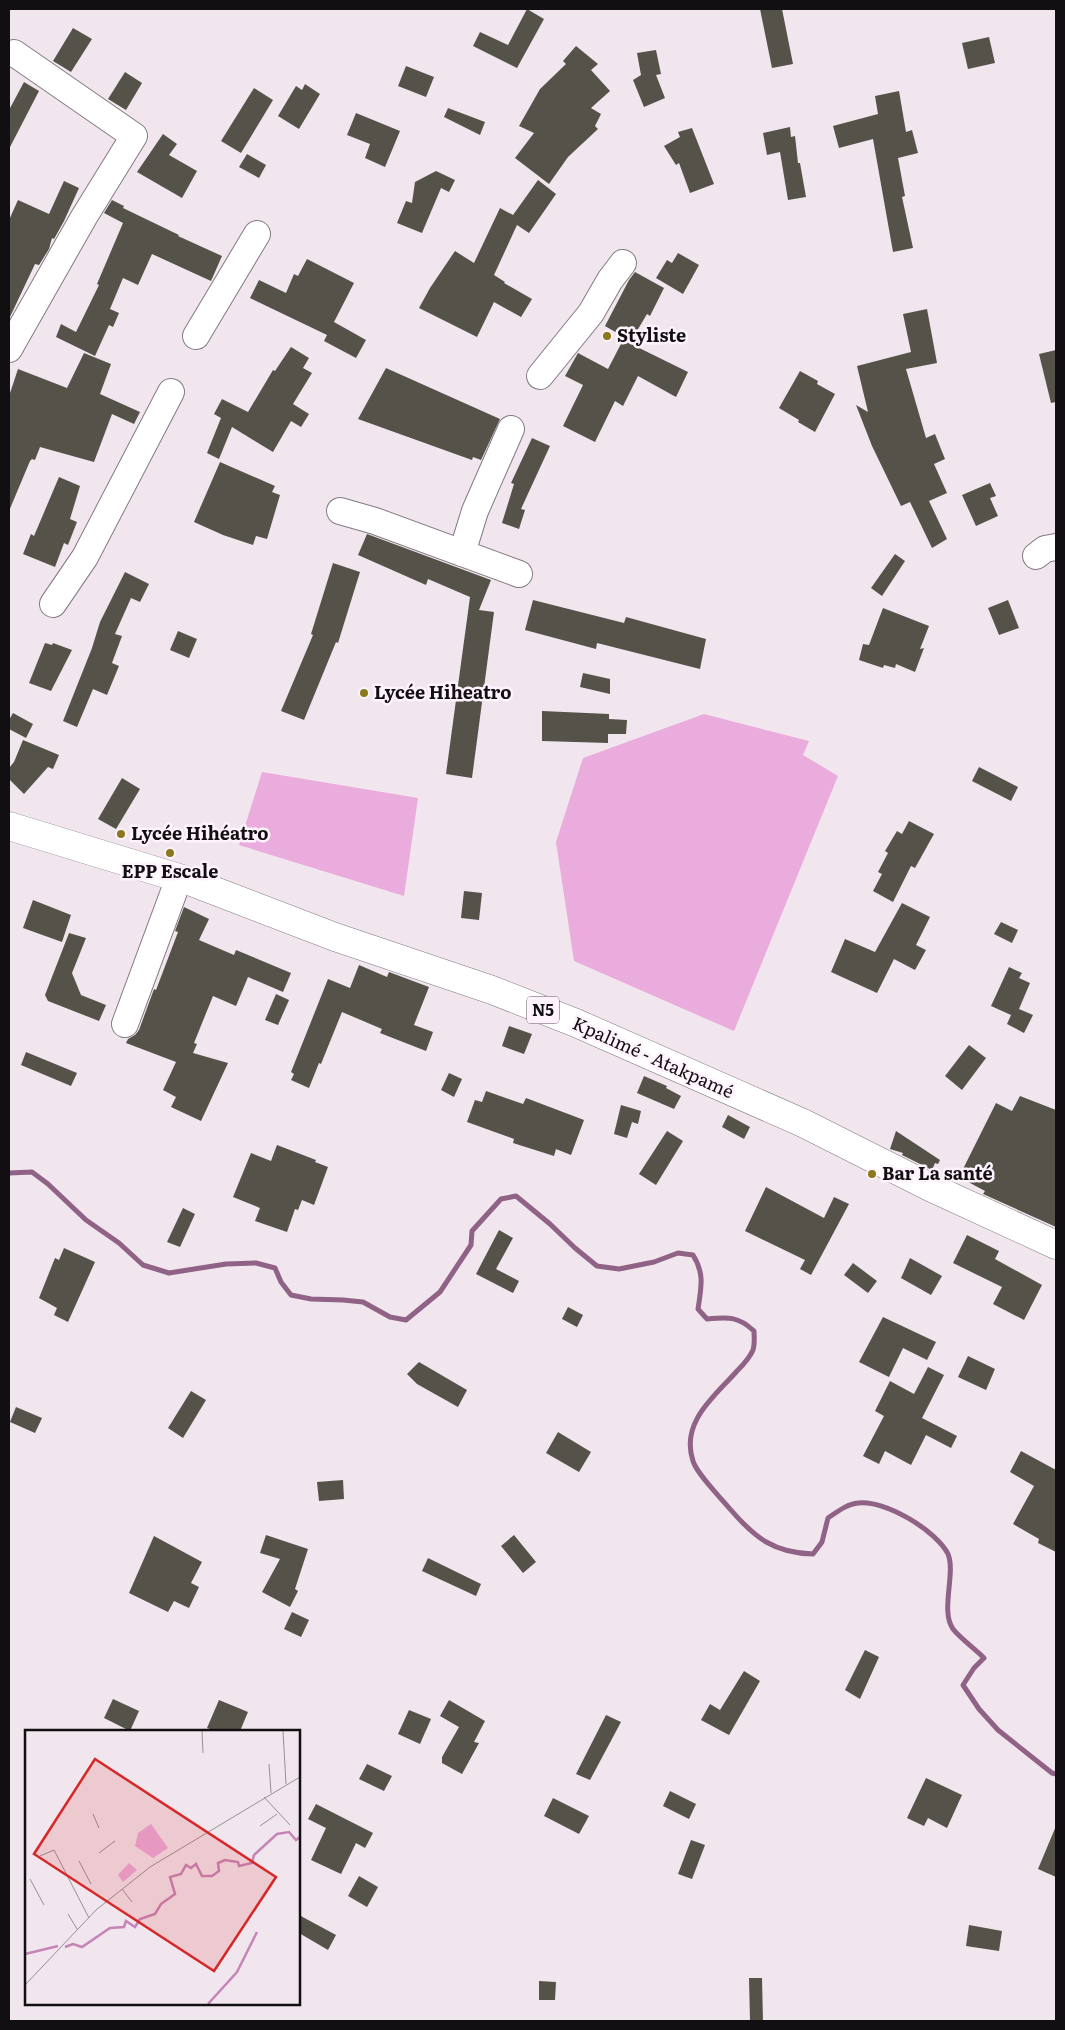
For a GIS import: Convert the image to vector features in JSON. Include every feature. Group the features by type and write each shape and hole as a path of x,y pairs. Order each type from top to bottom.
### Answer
{"main road":[{"name":"Kpalimé - Atakpamé","path":"9,826 179,878 334,937 492,990 576,1023 803,1123 930,1187 1056,1245"}],"street":[{"path":"9,349 84,217 134,136 14,53"},
{"path":"196,336 257,234"},
{"path":"540,376 591,313 610,280 623,263"},
{"path":"53,604 85,557 171,392"},
{"path":"462,553 475,511 511,429"},
{"path":"340,511 375,521 519,574"},
{"path":"124,1024 179,878"}],"shaded area":[{"path":"704,714 809,741 803,755 838,776 734,1031 574,961 556,842 583,758"},
{"path":"262,772 418,798 404,896 239,845"}],"building":[{"path":"527,9 544,19 517,68 473,46 480,32 508,45"},
{"path":"760,9 782,9 793,64 772,68"},
{"path":"73,28 92,39 71,72 53,61"},
{"path":"989,37 995,63 968,69 962,43"},
{"path":"576,46 598,64 591,70 610,91 591,108 601,114 595,126 598,129 568,157 549,184 515,158 534,133 519,126 540,89 566,64 563,61"},
{"path":"656,50 661,74 656,75 665,98 644,107 633,80 641,75 637,53"},
{"path":"406,66 434,77 426,97 398,86"},
{"path":"125,72 142,83 126,110 108,99"},
{"path":"24,82 39,91 9,149 9,110"},
{"path":"305,84 320,94 299,129 278,116 296,86 302,90"},
{"path":"254,88 273,100 241,153 221,141"},
{"path":"899,91 906,132 912,130 918,153 898,158 905,196 902,197 913,248 893,252 873,139 839,148 833,126 878,114 875,96"},
{"path":"448,108 485,122 480,135 444,117"},
{"path":"356,113 400,131 385,167 365,158 370,144 347,135"},
{"path":"790,127 791,137 795,136 798,163 800,163 806,197 788,200 780,152 767,155 763,133"},
{"path":"692,128 714,184 690,193 679,163 676,165 664,146 680,137 678,132"},
{"path":"163,134 177,144 169,155 197,171 182,198 137,172"},
{"path":"247,154 266,165 259,178 239,167"},
{"path":"436,171 455,180 449,192 441,188 422,233 397,223 406,201 412,203 415,182"},
{"path":"538,180 556,194 529,233 517,225 494,275 532,299 521,317 494,302 477,337 419,308 455,251 474,263 500,208 513,215"},
{"path":"64,181 79,188 64,221 54,239 52,238 49,249 39,265 35,264 9,319 9,220 18,200 49,214"},
{"path":"112,200 124,206 123,208 178,236 222,256 211,281 152,254 138,285 123,278 110,309 119,313 113,327 109,325 95,356 56,337 61,324 76,332 99,285 97,284 123,223 104,213"},
{"path":"678,253 699,265 683,294 656,278 667,260 672,263"},
{"path":"307,259 354,283 334,322 366,340 356,358 324,341 327,335 250,298 259,280 286,293 294,274 298,276"},
{"path":"635,272 664,288 650,316 647,314 631,341 605,326"},
{"path":"927,309 937,363 906,369 926,438 935,434 945,459 934,464 947,493 929,501 947,539 932,548 910,502 901,506 872,446 856,405 868,412 857,366 911,352 903,314"},
{"path":"623,340 688,372 676,397 638,376 623,406 615,401 595,442 563,426 583,385 565,376 578,353 608,369"},
{"path":"291,347 309,358 303,368 312,373 293,404 309,414 301,427 291,421 273,452 232,427 219,459 207,453 221,418 214,414 222,399 248,412 273,370 275,371"},
{"path":"1056,350 1056,402 1051,403 1039,354"},
{"path":"84,353 111,364 100,394 140,412 134,424 112,414 94,462 40,447 35,460 32,459 30,461 9,511 9,396 18,369 67,388"},
{"path":"386,368 500,419 481,460 473,457 472,460 358,419"},
{"path":"800,371 818,381 817,384 835,394 815,432 779,408"},
{"path":"532,438 550,446 521,509 525,510 519,529 502,523 514,484 511,483"},
{"path":"220,462 275,486 272,492 280,495 267,539 256,536 253,545 223,535 194,522"},
{"path":"59,477 80,486 70,519 77,522 68,545 64,543 55,567 23,554 31,534 34,536"},
{"path":"990,483 996,496 990,498 998,516 976,526 962,495"},
{"path":"367,534 491,580 479,610 494,612 472,778 446,774 470,597 428,579 426,585 358,555"},
{"path":"895,554 905,561 882,596 871,588"},
{"path":"333,563 360,572 338,643 336,642 304,720 281,711 313,635 311,634"},
{"path":"125,572 149,584 140,602 131,598 115,634 122,636 112,663 119,666 107,695 93,689 77,727 63,721 92,648 100,622"},
{"path":"533,600 624,623 626,617 706,639 700,669 597,643 596,649 525,630"},
{"path":"1008,600 1019,628 999,635 988,608"},
{"path":"883,608 929,626 920,649 924,648 915,672 896,664 895,668 884,665 883,668 859,660 863,644 869,645"},
{"path":"178,631 197,639 189,658 170,650"},
{"path":"45,643 52,645 53,643 72,650 51,691 29,683"},
{"path":"583,673 610,679 610,694 580,687"},
{"path":"542,711 609,714 609,719 627,720 626,734 608,734 608,743 542,741"},
{"path":"13,713 33,724 26,738 9,729 9,720"},
{"path":"23,740 59,755 53,769 48,767 24,794 9,779 9,768 14,762"},
{"path":"979,767 1018,787 1011,801 972,781"},
{"path":"122,778 140,789 116,829 98,819"},
{"path":"909,821 934,834 915,868 911,866 893,902 873,891 882,874 878,872 888,853 885,851 897,831 902,834"},
{"path":"464,891 482,893 479,920 461,918"},
{"path":"33,900 71,915 62,942 23,928"},
{"path":"902,903 930,917 916,945 926,950 915,970 894,959 877,993 831,972 845,939 875,952"},
{"path":"184,907 209,919 199,940 234,955 236,950 291,973 283,992 248,977 236,1006 213,996 194,1043 197,1044 193,1053 228,1063 201,1121 171,1107 176,1097 163,1090 176,1062 126,1043 139,1030 178,932 175,931"},
{"path":"1001,922 1018,930 1012,943 994,934"},
{"path":"69,933 86,938 72,973 81,995 106,1005 99,1021 48,1001 45,995"},
{"path":"359,965 387,977 389,972 429,987 414,1025 433,1032 426,1051 380,1033 382,1029 342,1012 309,1088 291,1080 294,1074 291,1072 328,979 350,988"},
{"path":"1009,967 1022,973 1019,978 1030,983 1019,1009 1033,1015 1024,1033 1007,1024 1011,1015 991,1006"},
{"path":"276,994 289,1000 278,1025 265,1020"},
{"path":"509,1026 532,1034 524,1054 502,1046"},
{"path":"969,1045 986,1058 962,1090 945,1076"},
{"path":"26,1052 77,1073 71,1086 21,1065"},
{"path":"449,1073 462,1079 454,1097 441,1090"},
{"path":"644,1076 667,1086 666,1088 681,1096 674,1109 637,1093"},
{"path":"486,1091 523,1104 526,1098 584,1120 571,1155 556,1149 554,1156 513,1143 514,1139 467,1122 475,1100 482,1102"},
{"path":"1020,1096 1056,1110 1056,1227 983,1194 985,1191 959,1177 996,1103 1012,1111"},
{"path":"621,1105 641,1111 638,1124 632,1122 627,1138 614,1134"},
{"path":"728,1115 750,1127 744,1139 722,1127"},
{"path":"667,1131 683,1141 656,1185 639,1174"},
{"path":"896,1131 940,1160 938,1164 935,1163 932,1170 902,1155 903,1153 890,1149"},
{"path":"277,1145 316,1160 315,1162 328,1167 314,1205 302,1200 298,1210 295,1209 287,1232 255,1221 260,1208 233,1197 251,1153 271,1161"},
{"path":"766,1187 824,1218 834,1197 849,1204 811,1275 800,1269 805,1260 745,1231"},
{"path":"183,1208 195,1214 180,1247 167,1242"},
{"path":"499,1230 513,1238 496,1269 519,1281 513,1293 476,1274"},
{"path":"967,1235 999,1251 995,1259 1042,1285 1024,1320 993,1304 1002,1287 953,1263"},
{"path":"64,1248 95,1262 68,1322 54,1315 57,1308 39,1298 55,1258 59,1260"},
{"path":"910,1258 942,1276 931,1295 901,1278"},
{"path":"853,1263 877,1281 868,1293 844,1275"},
{"path":"568,1307 583,1315 577,1327 562,1319"},
{"path":"883,1317 936,1342 927,1360 903,1348 889,1377 859,1362"},
{"path":"968,1356 995,1369 986,1390 958,1377"},
{"path":"419,1362 467,1390 458,1407 417,1384 407,1374"},
{"path":"928,1367 944,1375 922,1418 957,1436 951,1448 926,1435 911,1465 885,1451 879,1464 863,1456 884,1416 875,1411 890,1381 914,1394"},
{"path":"191,1391 206,1400 183,1438 168,1428"},
{"path":"16,1407 42,1418 35,1433 10,1422"},
{"path":"558,1432 591,1452 579,1472 546,1453"},
{"path":"1021,1451 1056,1470 1056,1552 1038,1543 1039,1539 1013,1524 1034,1486 1010,1472"},
{"path":"343,1480 344,1499 319,1501 317,1482"},
{"path":"266,1535 308,1549 295,1589 298,1591 290,1607 262,1592 280,1559 260,1553"},
{"path":"514,1535 536,1562 523,1573 501,1546"},
{"path":"154,1536 202,1562 191,1583 199,1587 189,1608 174,1601 168,1612 129,1593"},
{"path":"428,1558 481,1584 476,1596 422,1571"},
{"path":"292,1612 309,1620 301,1637 284,1629"},
{"path":"865,1650 879,1657 860,1699 845,1690"},
{"path":"744,1671 760,1681 729,1735 701,1720 710,1704 720,1710"},
{"path":"113,1699 139,1711 130,1730 104,1718"},
{"path":"219,1700 248,1712 240,1730 212,1730 207,1728"},
{"path":"449,1700 485,1721 474,1742 479,1743 462,1774 442,1763 442,1757 459,1727 440,1716"},
{"path":"409,1710 431,1719 420,1744 398,1734"},
{"path":"606,1715 621,1722 590,1780 576,1774"},
{"path":"367,1764 392,1776 384,1791 359,1779"},
{"path":"926,1778 962,1795 947,1828 928,1818 924,1826 907,1818"},
{"path":"670,1791 696,1804 689,1819 663,1806"},
{"path":"553,1798 589,1816 579,1834 544,1816"},
{"path":"316,1804 373,1833 365,1848 356,1843 341,1874 311,1860 326,1828 308,1819"},
{"path":"1056,1826 1056,1877 1038,1869"},
{"path":"691,1840 705,1845 692,1879 678,1874"},
{"path":"359,1876 378,1887 367,1907 348,1896"},
{"path":"300,1916 336,1935 328,1950 300,1934"},
{"path":"969,1925 1002,1931 999,1951 966,1946"},
{"path":"749,1978 762,1978 763,2021 750,2021"},
{"path":"539,1981 556,1982 555,2000 539,2000"}],"waterway":[{"path":"9,1173 32,1172 48,1184 86,1220 119,1243 143,1265 169,1273 226,1264 256,1263 275,1268 281,1282 291,1295 311,1299 363,1302 390,1317 406,1320 440,1292 471,1245 472,1231 501,1199 516,1196 597,1266 619,1269 654,1262 678,1253 693,1255 701,1275 698,1309 707,1319 727,1318 738,1320 754,1331 753,1350 748,1358 710,1400 695,1422 691,1434 690,1447 693,1461 699,1472 748,1528 766,1542 787,1551 813,1554 822,1542 828,1518 846,1507 858,1503 869,1503 895,1511 909,1518 933,1536 948,1554 950,1562 949,1621 953,1629 984,1658 974,1668 963,1685 979,1709 998,1730 1052,1773 1056,1774"}],"place":[{"name":"Styliste","path":"607,336"},
{"name":"Lycée Hiheatro","path":"364,693"},
{"name":"Lycée Hihéatro","path":"121,834"},
{"name":"EPP Escale","path":"170,853"},
{"name":"Bar La santé","path":"872,1174"}]}
